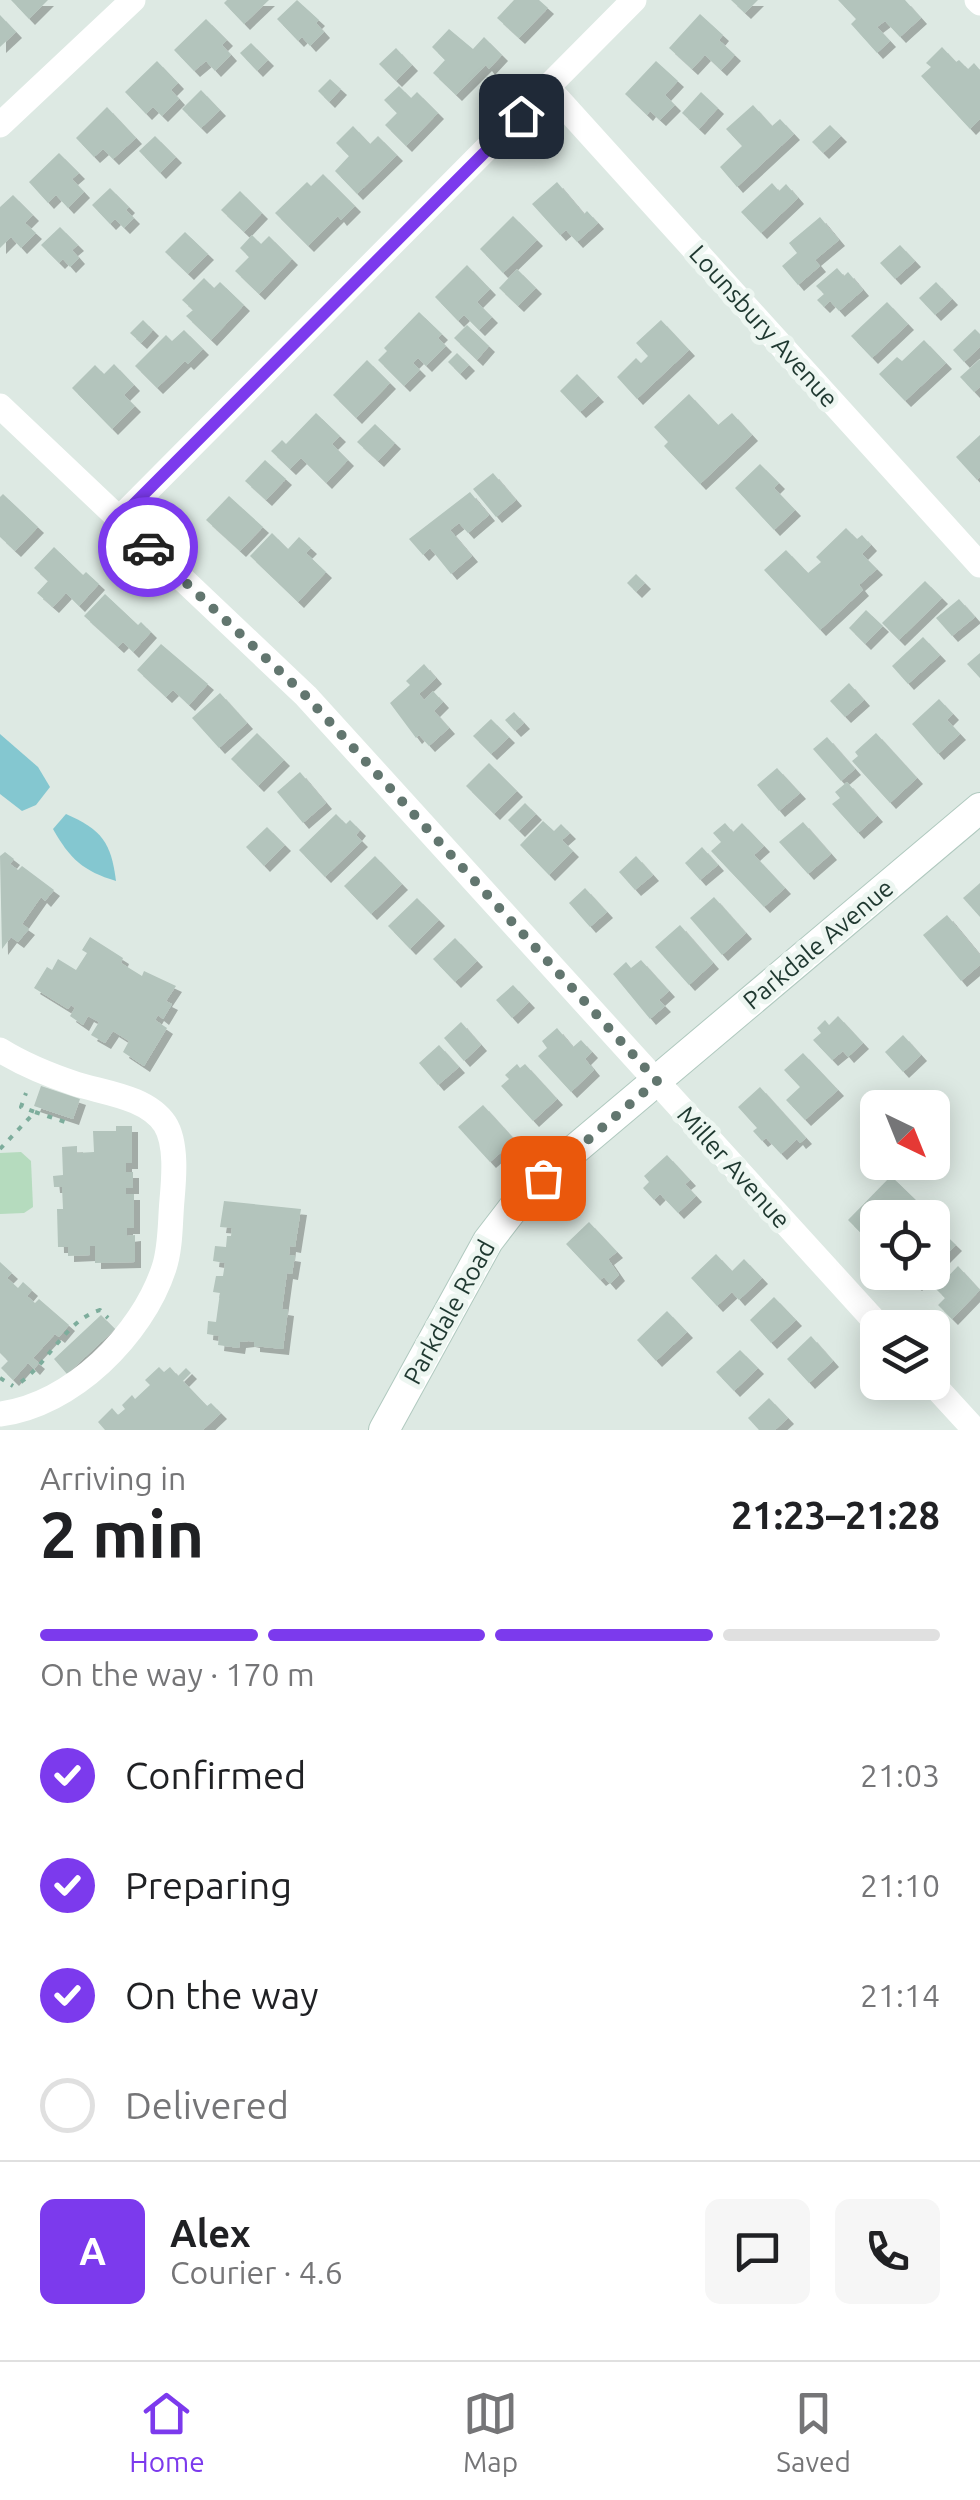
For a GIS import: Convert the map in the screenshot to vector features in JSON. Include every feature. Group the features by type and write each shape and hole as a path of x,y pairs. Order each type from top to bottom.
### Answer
{"main road":[{"name":"Parkdale Avenue","path":"657,1081 979,810"},
{"name":"Parkdale Road","path":"384,1430 474,1262 504,1218 543,1178 657,1081"}],"street":[{"path":"0,125 133,0"},
{"path":"119,519 634,0"},
{"name":"Lounsbury Avenue","path":"548,88 980,565"},
{"name":"Miller Avenue","path":"0,406 306,696 865,1310"},
{"path":"0,1050 35,1069 140,1104 164,1122 170,1134 173,1188 166,1262 155,1292 126,1335 67,1388 27,1408 0,1414"},
{"path":"947,1400 974,1430"}],"path":[{"path":"35,1069 20,1106 72,1124"},
{"path":"0,1149 34,1112"},
{"path":"0,1378 14,1387 36,1371 86,1314 100,1310 126,1335"}],"green space":[{"path":"21,1152 31,1161 33,1207 24,1213 0,1214 0,1153"}],"water":[{"path":"0,734 38,767 50,787 36,805 22,811 0,794"},
{"path":"66,814 103,839 116,881 86,868 65,848 53,829"}],"building":[{"path":"11,0 48,0 29,19"},
{"path":"269,0 244,24 224,3"},
{"path":"297,0 319,20 316,23 324,32 310,46 302,37 298,41 277,19"},
{"path":"514,0 539,0 548,8 519,38 497,18"},
{"path":"731,0 758,0 745,13"},
{"path":"838,0 905,0 921,18 900,37 885,21 877,27 890,41 877,53 851,24 856,19"},
{"path":"700,14 723,35 719,40 735,55 721,70 705,55 692,69 669,48"},
{"path":"0,15 16,32 0,47"},
{"path":"206,19 227,40 222,45 231,55 215,71 206,61 194,71 174,50"},
{"path":"449,29 473,49 484,37 502,55 456,95 433,73 445,60 432,47"},
{"path":"251,43 268,60 257,71 240,53"},
{"path":"942,47 956,62 959,60 968,69 974,63 980,70 980,119 970,129 921,76 931,67 926,63"},
{"path":"396,48 412,65 396,81 379,64"},
{"path":"157,61 178,83 171,90 179,99 162,116 153,107 146,114 125,92"},
{"path":"656,61 678,81 665,95 675,105 660,120 650,111 647,115 625,94"},
{"path":"330,79 341,89 329,102 318,91"},
{"path":"399,86 411,98 417,92 438,113 406,146 385,125 397,113 384,100"},
{"path":"201,90 220,110 201,128 182,109"},
{"path":"701,92 718,108 699,129 682,113"},
{"path":"753,105 772,126 780,119 794,134 737,187 720,167 742,146 726,129"},
{"path":"107,107 136,138 113,159 103,149 94,157 76,138"},
{"path":"830,125 841,136 823,153 812,142"},
{"path":"353,126 370,144 378,136 397,155 357,194 335,171 349,156 336,143"},
{"path":"155,136 176,157 160,173 139,151"},
{"path":"59,153 79,173 72,179 84,192 68,208 56,195 48,203 29,182"},
{"path":"323,174 355,206 341,220 338,216 308,246 275,213 307,182 311,186"},
{"path":"557,182 584,214 587,211 598,223 577,242 566,230 560,235 532,204"},
{"path":"772,183 779,191 786,184 798,198 761,233 741,212"},
{"path":"110,188 134,218 124,228 115,219 110,224 92,205"},
{"path":"240,191 262,213 244,232 221,210"},
{"path":"13,195 33,215 25,223 36,233 21,248 11,237 0,248 0,207"},
{"path":"513,216 537,240 503,273 480,249"},
{"path":"820,217 839,240 815,260 820,266 798,285 782,266 797,253 789,243"},
{"path":"60,227 78,245 72,250 79,258 70,267 63,259 59,263 41,245"},
{"path":"185,232 208,254 188,274 165,252"},
{"path":"252,235 261,244 269,236 292,259 259,294 235,271 249,257 240,248"},
{"path":"900,245 915,261 895,279 880,263"},
{"path":"467,265 490,289 477,302 492,317 479,330 464,315 458,321 435,297"},
{"path":"837,268 844,276 848,272 863,290 839,311 830,301 824,307 817,300 824,294 816,286"},
{"path":"517,269 536,288 518,306 499,288"},
{"path":"204,278 214,288 220,282 244,305 211,340 186,316 193,310 182,300"},
{"path":"936,282 952,299 935,315 919,298"},
{"path":"887,302 908,324 872,358 851,336"},
{"path":"419,312 442,334 438,338 446,346 426,366 418,358 413,363 420,370 404,386 378,360 387,351 384,348"},
{"path":"143,320 153,330 141,343 130,333"},
{"path":"661,320 689,350 637,399 617,377 636,358 641,363 648,356 636,343"},
{"path":"467,325 489,346 477,360 454,338"},
{"path":"975,329 980,334 980,347 964,362 953,350"},
{"path":"184,330 203,349 157,388 135,366 166,335 172,341"},
{"path":"924,340 946,363 905,401 879,374 897,357 902,361"},
{"path":"457,353 469,365 460,374 448,362"},
{"path":"980,359 980,387 974,392 960,377"},
{"path":"367,360 390,383 356,418 333,395"},
{"path":"114,364 134,385 124,395 135,406 112,429 72,388 95,365 104,374"},
{"path":"577,374 598,396 580,412 560,391"},
{"path":"689,394 718,425 732,413 752,435 700,484 664,446 668,442 654,427"},
{"path":"316,413 340,436 332,444 348,460 326,483 301,458 290,469 271,451 282,440 286,444"},
{"path":"375,424 395,443 378,461 357,442"},
{"path":"980,435 980,477 977,480 956,457"},
{"path":"265,460 286,479 266,500 245,481"},
{"path":"760,464 779,483 774,488 795,510 774,530 735,488"},
{"path":"493,473 516,500 496,517 473,489"},
{"path":"470,492 489,515 468,533 459,523 450,530 472,556 451,574 430,548 423,555 409,539"},
{"path":"3,494 38,527 15,551 0,537"},
{"path":"229,496 263,527 240,551 206,520"},
{"path":"846,528 857,539 862,535 871,545 862,554 877,569 859,585 863,590 820,630 764,570 786,550 808,573 821,562 816,557"},
{"path":"272,533 288,549 299,537 311,548 306,553 326,572 298,602 250,556"},
{"path":"54,547 83,575 86,572 99,584 79,606 66,593 53,607 37,593 48,581 34,568"},
{"path":"636,574 645,583 636,592 627,583"},
{"path":"925,581 942,598 899,640 882,623"},
{"path":"105,594 151,632 133,652 123,642 118,647 84,616"},
{"path":"959,599 975,617 952,636 936,618"},
{"path":"866,610 883,626 865,644 849,628"},
{"path":"923,637 940,655 908,684 892,666"},
{"path":"161,644 208,684 189,705 173,690 166,697 137,670"},
{"path":"980,653 980,678 967,664"},
{"path":"424,664 436,678 419,694 424,700 433,691 443,702 434,711 449,728 429,746 419,735 416,738 390,703 410,685 406,681"},
{"path":"849,683 864,700 845,717 830,701"},
{"path":"220,693 247,723 219,748 192,718"},
{"path":"939,699 953,714 947,720 960,734 938,754 912,724"},
{"path":"514,712 524,723 515,731 505,720"},
{"path":"491,719 509,737 491,754 473,736"},
{"path":"257,733 284,760 258,786 231,759"},
{"path":"876,733 917,778 890,803 852,761 858,756 855,752"},
{"path":"827,737 855,769 841,781 813,749"},
{"path":"489,763 517,791 494,814 466,786"},
{"path":"777,768 800,793 779,811 757,785"},
{"path":"300,772 326,803 303,823 277,792"},
{"path":"847,782 877,816 858,833 832,804 840,798 835,792"},
{"path":"525,803 536,814 519,831 508,820"},
{"path":"336,814 360,830 356,835 362,841 325,877 299,850"},
{"path":"543,821 554,831 561,824 570,833 562,840 573,851 549,875 520,845"},
{"path":"803,822 831,854 808,874 779,842"},
{"path":"725,823 733,832 742,823 764,846 754,855 785,888 764,907 711,851 721,842 713,833"},
{"path":"267,827 285,845 264,866 246,847"},
{"path":"702,847 718,865 700,880 685,863"},
{"path":"5,852 14,859 10,864 18,870 22,866 54,890 45,901 41,897 22,924 29,929 18,942 11,937 2,949 0,856"},
{"path":"375,856 402,884 371,914 344,886"},
{"path":"636,856 653,875 635,890 619,872"},
{"path":"980,883 980,917 963,898"},
{"path":"585,888 607,912 590,927 569,903"},
{"path":"714,897 746,933 722,955 690,918"},
{"path":"417,898 439,920 410,949 388,926"},
{"path":"947,915 980,955 980,965 961,981 923,935"},
{"path":"680,925 713,963 689,985 655,947"},
{"path":"90,937 142,976 144,971 176,986 166,1001 172,1004 163,1019 158,1015 155,1020 167,1028 144,1066 123,1052 129,1041 113,1031 105,1043 91,1035 99,1022 88,1016 83,1025 70,1016 75,1008 71,1005 68,1009 34,988 47,967 52,970 58,959 76,970 87,953 82,950"},
{"path":"455,938 477,961 455,982 433,959"},
{"path":"641,960 669,991 659,1000 665,1006 650,1019 613,974 626,962 631,968"},
{"path":"513,985 529,1002 512,1018 496,1000"},
{"path":"838,1016 863,1043 848,1057 843,1051 832,1060 813,1040 821,1033 817,1028 825,1020 829,1025"},
{"path":"461,1022 481,1045 464,1061 444,1038"},
{"path":"557,1028 573,1047 581,1040 592,1052 585,1059 594,1070 571,1092 538,1056 547,1048 542,1041"},
{"path":"903,1035 921,1055 903,1072 885,1052"},
{"path":"439,1045 459,1067 438,1085 419,1063"},
{"path":"803,1053 838,1090 805,1120 786,1100 800,1087 784,1070"},
{"path":"517,1064 520,1068 525,1064 557,1099 533,1121 501,1086 509,1079 505,1075"},
{"path":"41,1086 80,1099 73,1119 34,1106"},
{"path":"760,1087 806,1138 800,1143 797,1139 781,1154 766,1138 762,1141 753,1131 757,1128 738,1107"},
{"path":"483,1105 515,1140 490,1162 458,1127"},
{"path":"116,1126 132,1126 132,1163 126,1163 126,1172 133,1172 133,1188 126,1188 126,1194 134,1194 134,1228 127,1228 127,1236 135,1235 135,1262 95,1263 95,1246 90,1246 90,1255 68,1256 68,1247 58,1247 57,1209 63,1209 62,1187 54,1187 53,1176 63,1175 62,1147 77,1146 77,1153 94,1152 93,1131 116,1131"},
{"path":"667,1155 690,1180 685,1184 696,1196 678,1213 660,1194 654,1200 643,1188 649,1182 644,1176"},
{"path":"887,1180 895,1180 916,1200 868,1200"},
{"path":"224,1201 301,1209 295,1247 290,1246 289,1255 295,1256 292,1274 287,1273 282,1309 288,1310 283,1349 254,1346 249,1341 240,1342 239,1348 218,1345 219,1336 207,1334 208,1321 216,1322 220,1293 213,1292 216,1276 223,1276 225,1263 213,1261 215,1246 226,1247 227,1236 231,1236 232,1228 220,1227"},
{"path":"860,1208 860,1232 848,1220"},
{"path":"589,1222 617,1252 608,1259 619,1275 610,1284 604,1277 600,1280 566,1244"},
{"path":"716,1254 732,1271 744,1259 762,1278 739,1300 732,1292 717,1306 691,1278"},
{"path":"0,1262 12,1273 7,1278 18,1288 23,1282 32,1290 27,1296 35,1303 39,1299 69,1325 33,1358 39,1363 34,1369 28,1363 13,1380 1,1368 8,1361 0,1353"},
{"path":"958,1266 980,1290 952,1319 950,1310 938,1305 945,1298 937,1290 950,1290 950,1274"},
{"path":"774,1297 796,1320 771,1343 750,1320"},
{"path":"667,1311 687,1332 656,1361 637,1340"},
{"path":"101,1315 115,1329 67,1374 54,1359"},
{"path":"811,1336 833,1361 809,1383 787,1359"},
{"path":"740,1350 758,1368 734,1391 716,1372"},
{"path":"159,1367 164,1372 170,1367 178,1376 186,1368 191,1373 183,1381 207,1406 211,1403 221,1413 203,1430 105,1430 98,1422 112,1408 118,1415 125,1409 122,1405 150,1385 145,1380"},
{"path":"769,1398 788,1418 775,1430 759,1430 748,1418"}],"way so far":[{"path":"148,547 306,696 657,1081 543,1178"}],"route":[{"path":"148,547 119,519 521,116"}]}
